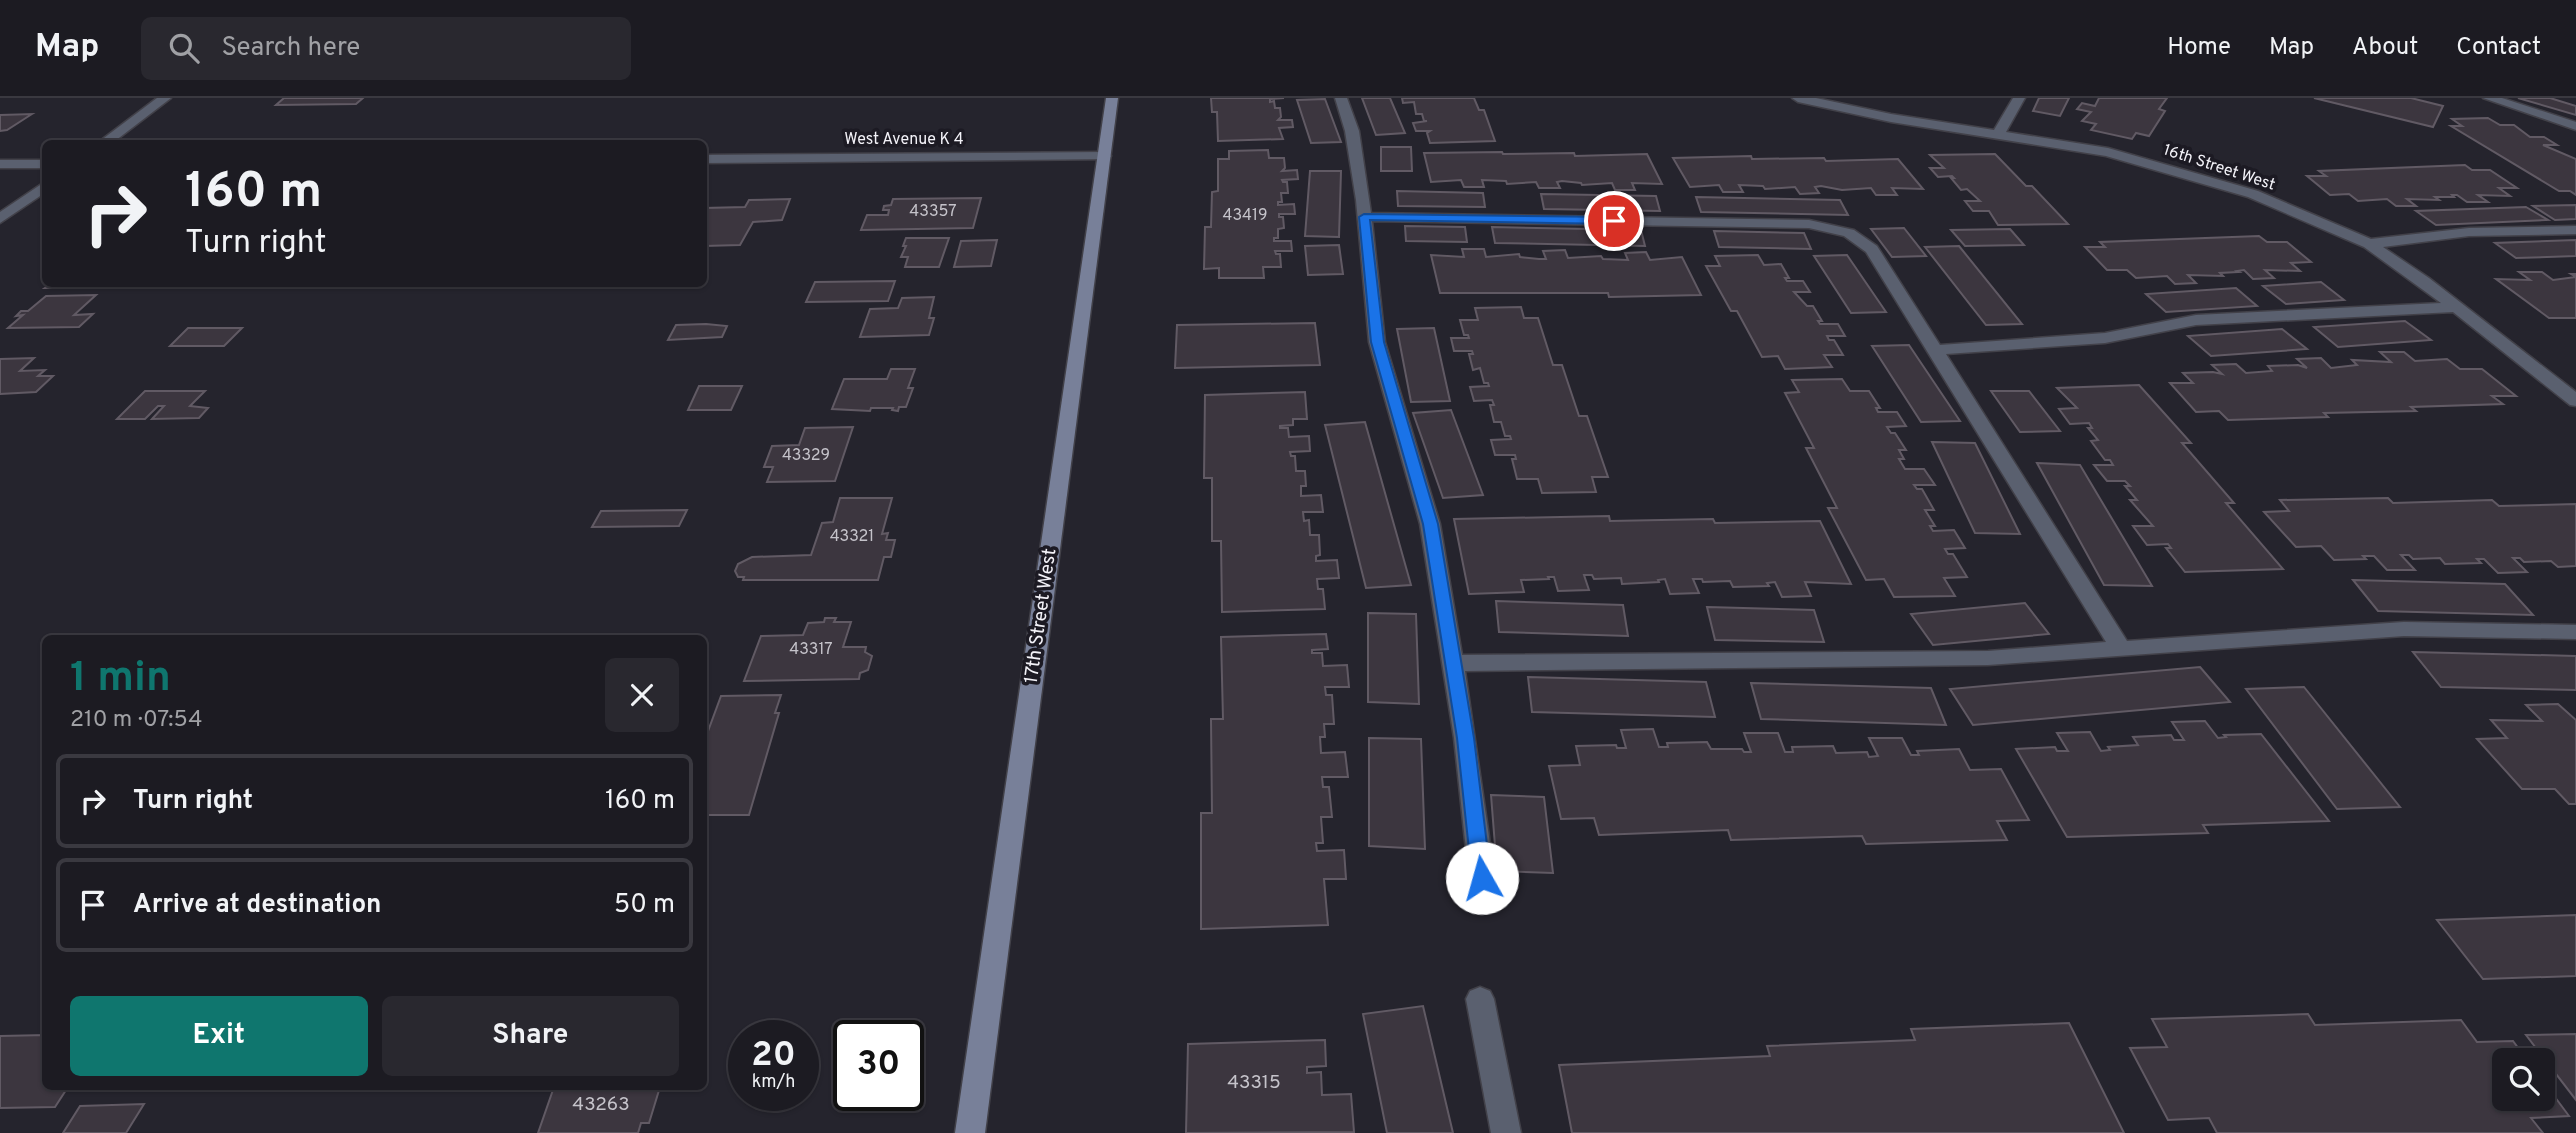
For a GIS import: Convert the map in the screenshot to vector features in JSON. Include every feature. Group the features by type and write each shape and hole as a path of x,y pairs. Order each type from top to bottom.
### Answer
{"street":[{"path":"107,140 165,98"},
{"name":"17th Street West","path":"970,1133 1112,98"},
{"path":"1340,98 1352,131 1377,342 1430,524 1465,738 1482,878"},
{"name":"16th Street West","path":"1798,98 1891,118 2108,152 2253,194 2369,244 2457,307 2576,401"},
{"path":"1999,133 2019,98"},
{"path":"2489,98 2576,126"},
{"name":"West Avenue K 4","path":"707,159 1104,156"},
{"path":"0,164 42,164"},
{"path":"0,219 42,188"},
{"path":"1364,217 1809,223 1849,233 1872,249 2121,649"},
{"path":"2369,244 2469,232 2576,230"},
{"path":"1935,350 2105,338 2196,320 2457,307"},
{"path":"1453,663 1989,659 2404,629 2576,632"},
{"path":"1480,999 1506,1133"}],"building":[{"path":"284,98 363,98 356,104 276,105"},
{"path":"1211,98 1284,98 1270,99 1270,102 1274,101 1275,108 1280,108 1281,117 1278,120 1292,120 1293,127 1279,128 1283,139 1218,141 1217,112 1212,112"},
{"path":"1362,98 1390,98 1405,133 1376,135"},
{"path":"1402,98 1474,98 1479,110 1484,110 1495,141 1430,143 1427,133 1430,131 1416,131 1413,123 1427,121 1424,121 1422,114 1416,114 1414,102 1403,103"},
{"path":"2039,98 2069,98 2060,116 2033,111"},
{"path":"2099,98 2167,98 2159,109 2165,111 2149,136 2136,133 2132,139 2091,130 2096,124 2082,121 2091,112 2077,109 2082,103 2095,106"},
{"path":"2314,98 2411,98 2443,106 2433,127"},
{"path":"2518,98 2550,98 2576,106 2576,115"},
{"path":"1325,99 1341,142 1311,143 1297,100"},
{"path":"32,114 7,130 0,131 0,115"},
{"path":"2488,118 2500,125 2514,125 2530,137 2544,137 2557,145 2543,145 2576,159 2576,195 2570,191 2559,191 2451,126 2462,126 2452,119"},
{"path":"1381,147 1411,147 1412,171 1381,171"},
{"path":"1268,150 1269,158 1284,158 1285,168 1282,171 1297,170 1298,179 1282,180 1287,182 1288,193 1281,193 1282,202 1278,202 1278,205 1294,204 1295,214 1279,214 1279,217 1283,217 1284,228 1278,229 1278,238 1274,238 1274,241 1291,241 1292,251 1275,251 1280,254 1281,267 1263,267 1264,278 1219,278 1219,268 1204,269 1205,227 1211,227 1212,192 1218,191 1218,159 1229,159 1229,151"},
{"path":"1424,153 1574,153 1575,156 1647,154 1662,184 1632,183 1635,190 1615,190 1612,183 1582,185 1562,181 1557,182 1560,188 1539,188 1536,182 1507,184 1506,181 1482,180 1484,187 1464,187 1461,180 1431,182"},
{"path":"1995,154 2026,186 2032,186 2068,224 1998,225 1989,211 1973,211 1965,201 1980,201 1967,189 1961,190 1952,176 1938,177 1930,168 1944,168 1930,155"},
{"path":"1751,156 1752,159 1824,158 1826,161 1898,159 1923,189 1892,188 1897,195 1876,195 1871,188 1842,190 1821,186 1815,187 1819,193 1800,194 1795,187 1765,189 1763,186 1739,185 1743,192 1723,192 1719,185 1690,187 1673,158"},
{"path":"2465,165 2472,170 2490,170 2517,188 2499,188 2510,196 2478,195 2488,202 2467,202 2457,195 2452,195 2454,197 2435,197 2439,200 2407,199 2416,206 2396,206 2387,199 2358,201 2349,194 2330,195 2307,176 2326,176 2319,171"},
{"path":"1310,171 1341,171 1339,237 1305,236"},
{"path":"1397,191 1483,193 1485,207 1398,206"},
{"path":"1541,194 1656,196 1660,211 1544,209"},
{"path":"1696,197 1840,200 1848,215 1701,212"},
{"path":"981,198 973,228 861,230 867,215 888,215 889,210 883,210 884,206 891,205 893,199"},
{"path":"790,199 782,220 753,222 740,245 707,246 707,208 745,207 749,200"},
{"path":"2576,205 2576,219 2555,220 2533,206"},
{"path":"2526,207 2548,220 2436,225 2416,211"},
{"path":"1405,226 1465,227 1467,242 1406,241"},
{"path":"1492,227 1641,230 1645,246 1495,243"},
{"path":"1904,228 1926,256 1892,257 1871,229"},
{"path":"2010,229 2024,245 1965,246 1951,230"},
{"path":"1714,231 1804,233 1811,249 1719,247"},
{"path":"2259,236 2267,242 2287,242 2311,262 2291,263 2300,271 2265,270 2274,278 2253,279 2244,270 2220,273 2223,276 2188,275 2196,283 2175,284 2167,276 2136,278 2127,270 2107,270 2085,247 2105,247 2100,242"},
{"path":"906,238 949,238 939,267 905,267 908,257 901,257"},
{"path":"997,240 991,266 954,267 961,241"},
{"path":"2576,240 2576,256 2516,258 2495,243"},
{"path":"1339,245 1343,274 1308,275 1305,246"},
{"path":"1959,246 2022,324 1986,325 1925,247"},
{"path":"1462,249 1484,249 1486,257 1519,254 1520,257 1539,259 1546,259 1543,251 1565,250 1568,258 1601,256 1603,259 1628,260 1625,253 1646,252 1650,260 1682,257 1701,295 1609,297 1608,293 1440,293 1431,255 1464,257"},
{"path":"1758,255 1764,265 1781,264 1789,278 1785,278 1787,281 1803,281 1810,292 1794,292 1807,306 1813,306 1822,321 1818,321 1820,324 1838,324 1845,336 1827,336 1829,340 1834,340 1843,355 1824,355 1832,367 1785,369 1778,356 1762,357 1737,311 1731,311 1706,266 1720,266 1715,256"},
{"path":"1847,255 1886,312 1851,313 1814,256"},
{"path":"2519,272 2542,272 2553,280 2576,277 2576,318 2549,318 2496,279 2530,280"},
{"path":"895,281 888,301 806,302 815,282"},
{"path":"2321,282 2344,300 2286,304 2263,286"},
{"path":"46,287 155,287 45,288"},
{"path":"2236,288 2257,306 2166,312 2146,294"},
{"path":"96,295 74,315 93,314 79,327 8,328 23,315 16,316 21,311 28,311 46,296"},
{"path":"934,297 929,318 934,318 929,335 860,337 870,309 898,308 902,298"},
{"path":"1521,307 1524,318 1538,318 1553,365 1562,365 1579,416 1587,416 1608,477 1592,477 1596,492 1542,493 1538,479 1517,479 1512,459 1516,459 1515,455 1495,455 1491,440 1511,439 1510,436 1505,436 1501,422 1494,422 1490,405 1494,405 1492,400 1474,401 1470,387 1489,386 1488,383 1484,383 1480,368 1473,370 1469,354 1473,354 1472,351 1454,351 1451,338 1469,338 1464,335 1460,320 1478,320 1475,308"},
{"path":"2405,321 2431,340 2338,347 2314,327"},
{"path":"1315,323 1320,365 1175,368 1177,325"},
{"path":"676,325 727,326 722,337 668,340"},
{"path":"188,328 242,328 224,346 170,346"},
{"path":"1434,328 1450,401 1411,402 1397,329"},
{"path":"2282,329 2307,349 2211,356 2188,336"},
{"path":"1909,345 1960,421 1921,422 1872,346"},
{"path":"2380,352 2404,352 2415,361 2447,359 2460,369 2482,369 2516,396 2492,396 2503,404 2411,407 2416,411 2324,413 2328,417 2228,420 2219,411 2196,412 2170,383 2193,383 2183,373 2222,374 2212,365 2236,364 2246,373 2272,371 2268,366 2298,365 2307,368 2297,359 2321,358 2331,368 2357,365 2352,360 2391,362"},
{"path":"34,358 20,371 45,370 38,376 53,376 36,392 0,394 0,359"},
{"path":"891,369 915,369 908,388 913,388 906,407 899,407 898,411 892,410 893,408 871,408 870,411 832,409 844,379 887,379"},
{"path":"1842,379 1850,391 1869,391 1880,408 1876,408 1878,412 1897,412 1906,426 1887,427 1891,433 1895,433 1906,450 1899,450 1904,459 1899,459 1905,469 1924,469 1935,485 1914,485 1917,489 1922,489 1934,510 1925,510 1935,526 1930,526 1933,531 1954,530 1965,548 1945,549 1948,554 1953,554 1967,577 1944,578 1955,596 1894,597 1884,579 1866,580 1828,508 1837,508 1806,448 1814,448 1785,393 1799,392 1792,380"},
{"path":"2139,385 2191,443 2182,443 2234,503 2226,503 2283,569 2185,572 2166,548 2171,548 2168,544 2147,545 2133,526 2153,526 2130,500 2137,500 2125,486 2130,486 2125,481 2107,481 2094,465 2113,465 2110,460 2105,460 2091,441 2098,440 2088,428 2092,428 2089,423 2070,424 2059,409 2077,408 2057,388"},
{"path":"699,386 742,386 731,410 688,410"},
{"path":"145,391 205,391 190,406 208,408 199,418 152,419 164,406 158,406 145,419 117,419"},
{"path":"1991,391 2029,391 2060,431 2020,432"},
{"path":"1305,392 1307,419 1293,419 1293,425 1280,428 1288,428 1289,437 1309,436 1310,451 1290,452 1291,456 1295,456 1296,471 1305,471 1306,486 1301,486 1301,496 1321,495 1323,512 1303,512 1304,521 1309,520 1310,535 1319,535 1320,555 1316,556 1316,561 1337,560 1339,578 1317,579 1318,589 1323,589 1325,609 1222,612 1221,541 1212,541 1212,478 1204,478 1205,395"},
{"path":"1451,410 1483,495 1443,498 1413,413"},
{"path":"1365,422 1411,585 1366,588 1325,425"},
{"path":"853,427 835,481 767,482 773,467 764,467 772,446 799,445 805,428"},
{"path":"1932,442 1975,443 2020,534 1975,533"},
{"path":"2037,463 2080,465 2152,586 2104,585"},
{"path":"840,498 892,498 882,534 888,533 886,540 895,540 891,557 884,557 878,580 743,580 744,577 738,577 735,571 738,564 752,557 811,555 822,523 833,522"},
{"path":"2388,498 2393,503 2492,500 2499,506 2576,504 2576,566 2558,567 2551,561 2524,562 2520,558 2513,558 2527,572 2498,573 2484,559 2477,559 2481,563 2445,564 2440,558 2413,559 2409,555 2401,555 2415,570 2387,570 2374,556 2363,556 2366,559 2334,560 2321,546 2296,547 2264,512 2289,511 2280,500"},
{"path":"687,510 679,526 592,527 601,511"},
{"path":"1609,516 1610,521 1820,521 1851,584 1805,582 1811,596 1782,597 1775,582 1767,583 1769,586 1733,587 1730,581 1703,582 1702,579 1693,579 1699,593 1670,594 1665,579 1658,580 1659,582 1622,584 1621,578 1594,579 1592,575 1584,575 1589,590 1558,591 1554,577 1548,577 1549,579 1521,580 1524,592 1469,594 1454,519"},
{"path":"2353,580 2505,584 2533,615 2378,611"},
{"path":"1496,601 1623,605 1628,636 1499,632"},
{"path":"2025,603 2049,634 1933,645 1911,614"},
{"path":"1707,607 1814,610 1824,642 1715,640"},
{"path":"1368,613 1416,614 1419,704 1368,702"},
{"path":"825,618 836,618 834,622 851,622 843,647 866,647 865,652 872,656 868,670 860,673 859,679 744,681 761,636 803,635 808,623 824,622"},
{"path":"1326,634 1328,649 1312,650 1312,653 1322,653 1323,666 1347,665 1349,687 1325,687 1326,695 1332,695 1334,724 1324,724 1325,737 1320,737 1321,753 1345,752 1348,777 1322,777 1323,787 1329,787 1332,817 1321,817 1323,843 1316,843 1317,851 1344,850 1346,879 1324,879 1328,925 1201,929 1201,813 1212,813 1211,719 1223,719 1221,637"},
{"path":"2413,652 2576,656 2576,690 2441,687"},
{"path":"2200,667 2230,702 1973,725 1950,689"},
{"path":"1528,677 1706,682 1715,717 1532,712"},
{"path":"1751,683 1931,688 1946,725 1761,719"},
{"path":"2304,687 2400,807 2337,809 2246,689"},
{"path":"781,695 775,713 779,713 749,815 707,815 707,734 721,696"},
{"path":"2558,704 2576,720 2576,804 2569,804 2555,789 2522,789 2477,739 2507,738 2491,720 2542,721 2526,705"},
{"path":"2205,721 2218,738 2226,737 2224,735 2261,734 2329,821 2203,825 2208,833 2067,837 2016,749 2055,747 2057,751 2068,751 2057,733 2090,732 2101,751 2110,750 2108,747 2138,745 2133,737 2171,735 2174,740 2184,740 2172,722"},
{"path":"1653,729 1659,747 1668,747 1667,743 1707,742 1711,749 1742,749 1744,752 1751,752 1744,733 1778,733 1785,752 1793,752 1792,747 1833,746 1836,753 1867,752 1869,757 1878,756 1869,738 1902,738 1911,755 1919,755 1917,751 1959,749 1970,770 2001,769 2029,820 1997,821 2007,840 1866,844 1862,836 1731,840 1728,830 1599,835 1594,818 1561,819 1549,766 1580,765 1576,746 1616,745 1617,748 1626,748 1621,730"},
{"path":"1369,738 1421,739 1425,849 1369,846"},
{"path":"1491,795 1544,797 1553,873 1497,871"},
{"path":"2576,915 2576,976 2483,979 2437,920"},
{"path":"1423,1006 1453,1133 1387,1133 1363,1014"},
{"path":"2308,1014 2315,1025 2461,1020 2477,1042 2513,1041 2518,1048 2492,1048 2492,1111 2555,1111 2555,1097 2569,1116 2531,1118 2543,1133 2217,1133 2209,1118 2168,1120 2130,1048 2167,1047 2152,1019"},
{"path":"2069,1023 2124,1133 1572,1133 1559,1065 1770,1056 1767,1046 1915,1040 1911,1029"},
{"path":"2576,1034 2576,1100 2555,1073 2555,1048 2536,1048 2526,1035"},
{"path":"42,1035 42,1090 66,1090 55,1107 0,1108 0,1036"},
{"path":"1325,1040 1326,1066 1307,1067 1307,1073 1321,1072 1322,1095 1351,1094 1354,1132 1186,1133 1188,1044"},
{"path":"553,1090 659,1090 649,1123 641,1123 638,1133 538,1133"},
{"path":"144,1104 126,1133 63,1133 80,1106"}],"route":[{"path":"1482,878 1465,738 1430,524 1377,342 1364,217 1614,221"}]}
